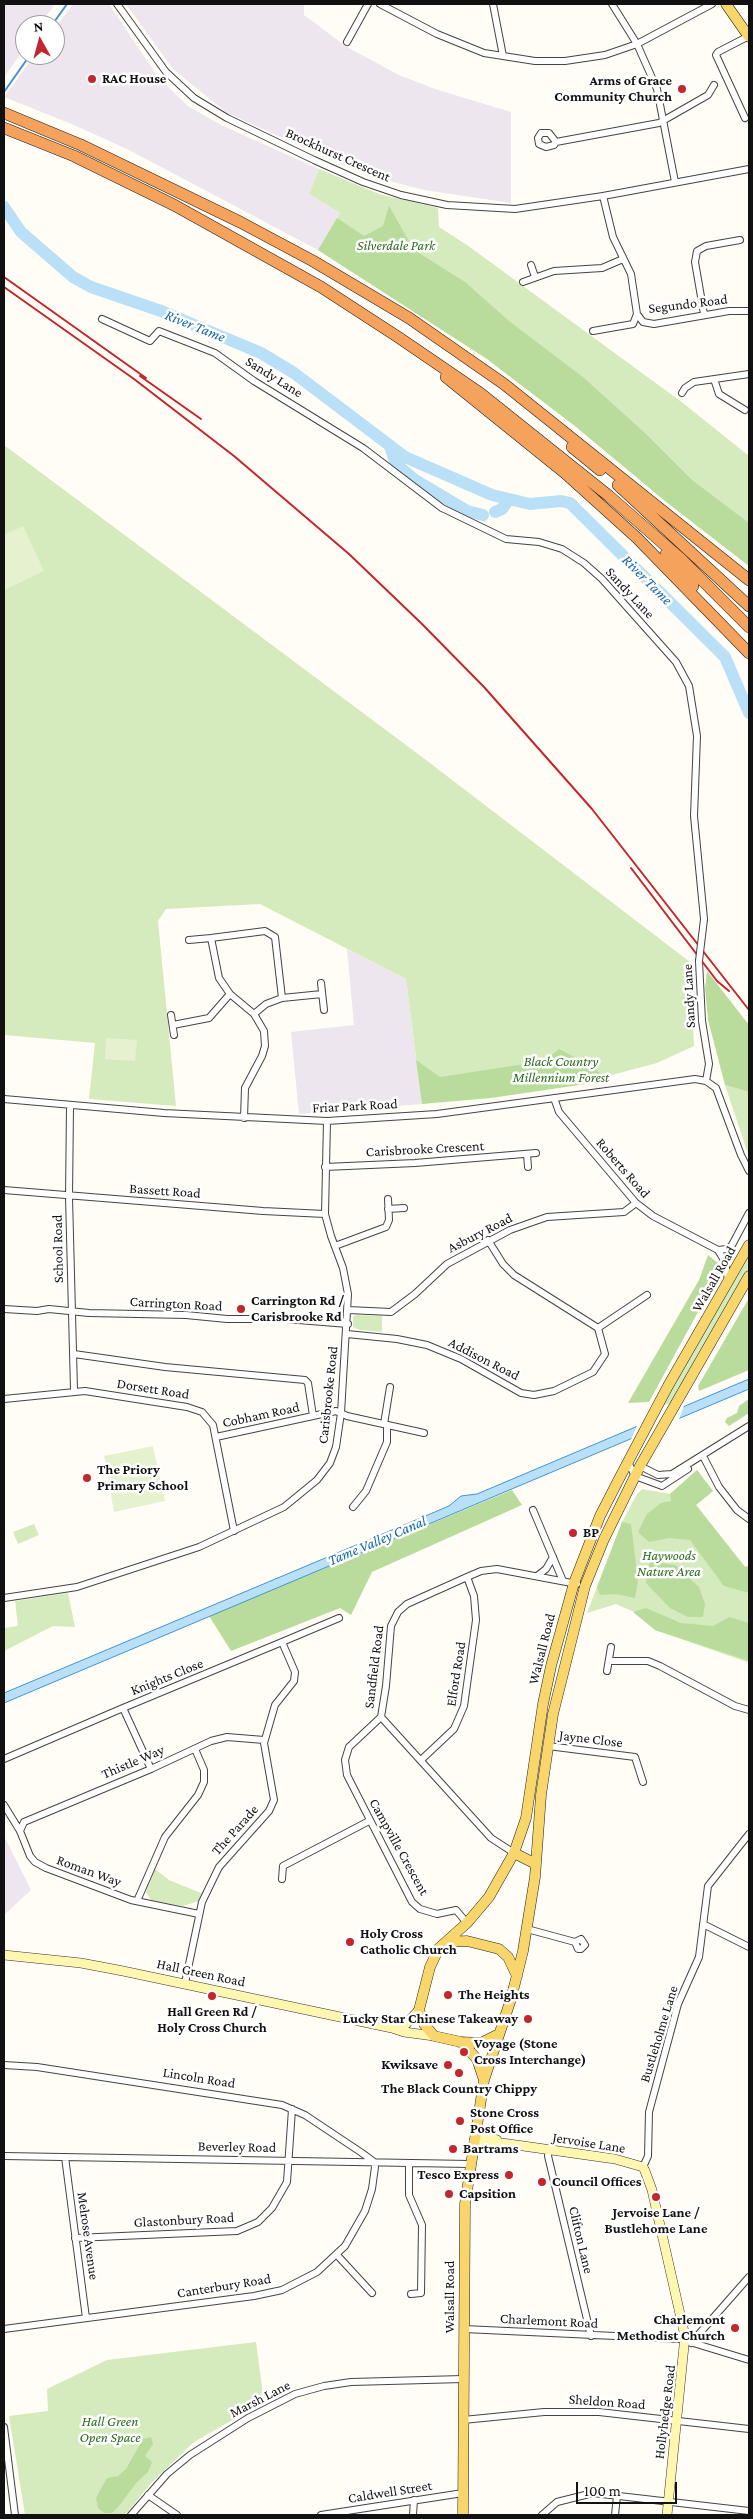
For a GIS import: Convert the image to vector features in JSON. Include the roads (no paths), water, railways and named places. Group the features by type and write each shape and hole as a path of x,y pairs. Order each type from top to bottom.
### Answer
{"highway":[{"path":"4,113 81,145 260,232 409,318 504,384 749,580"},
{"path":"4,128 74,156 200,218 321,287 398,337 480,392 638,520 681,559 749,627"},
{"path":"260,232 403,322 512,398 624,489 749,606"},
{"path":"398,337 565,473 616,519 749,652"},
{"path":"638,520 749,652"}],"main road":[{"path":"726,4 749,37"},
{"name":"Walsall Road","path":"463,2515 465,2204 484,2080 516,1976 527,1928 536,1864 548,1746 562,1672 585,1586 634,1469 640,1440 749,1245"},
{"name":"Walsall Road","path":"419,2010 430,1966 439,1948 466,1923 489,1897 514,1853 526,1818 543,1704 551,1666 574,1583 597,1524 658,1434 749,1276"},
{"path":"514,1853 536,1864"},
{"path":"445,1942 460,1940 499,1949 508,1957 516,1976"},
{"path":"419,2010 424,2024 434,2036 461,2042 485,2042 498,2034"},
{"path":"461,2042 477,2059 484,2080"}],"street":[{"name":"Brockhurst Crescent","path":"117,4 166,72 194,98 229,119 363,182 421,200 482,208 524,208 603,196 749,169"},
{"path":"347,42 368,4"},
{"path":"380,4 437,34 484,52 535,61 565,61 605,55 637,44 712,4"},
{"path":"493,4 503,56"},
{"path":"612,4 637,44 657,89 675,182"},
{"path":"745,118 716,55 718,52 749,37"},
{"path":"556,142 659,123 708,95 714,86"},
{"name":"Segundo Road","path":"603,196 613,237 631,274 637,314 643,322 654,324 704,314 749,311"},
{"path":"704,314 694,262 697,251 706,246 736,240 732,249"},
{"path":"524,282 554,271 602,268 623,259"},
{"path":"531,265 535,277"},
{"path":"593,331 634,324 637,314"},
{"name":"Sandy Lane","path":"102,319 150,341 159,331 215,353 254,381 363,448 442,508 506,539 539,542 562,549 584,563 602,579 676,662 689,686 697,736 694,816 704,919 699,961 702,1021 709,1064 706,1081"},
{"path":"605,329 607,338"},
{"path":"678,384 684,390 694,382 749,374"},
{"path":"714,379 719,394 735,399 745,410"},
{"path":"189,940 265,932 271,933 275,936 282,998"},
{"path":"211,938 219,978 230,994 254,1014 264,1031 265,1046 245,1088 244,1118"},
{"path":"321,983 324,1010"},
{"path":"173,1025 209,1018 230,994"},
{"path":"254,1014 266,1004 282,998 322,994"},
{"path":"171,1015 174,1035"},
{"name":"Friar Park Road","path":"4,1099 70,1106 244,1118 327,1121 437,1114 677,1081 706,1081"},
{"path":"706,1081 712,1084 720,1094 741,1155 749,1171"},
{"name":"Roberts Road","path":"554,1098 559,1112 636,1203 654,1216 718,1250"},
{"name":"School Road","path":"70,1106 69,1197 74,1390"},
{"name":"Carisbrooke Road","path":"4,1598 77,1587 179,1555 284,1507 317,1480 330,1463 336,1447 341,1413 348,1310 347,1280 325,1214 327,1121"},
{"name":"Carisbrooke Crescent","path":"325,1166 415,1164 536,1153"},
{"path":"527,1154 528,1167"},
{"name":"Bassett Road","path":"4,1190 69,1197 325,1214"},
{"path":"335,1246 386,1228 389,1220 388,1198"},
{"name":"Asbury Road","path":"348,1310 391,1312 404,1303 447,1264 488,1240 510,1230 547,1217 624,1212 636,1203"},
{"path":"388,1209 404,1208"},
{"path":"728,1282 725,1262 718,1250 727,1249 732,1245 749,1213"},
{"path":"488,1240 503,1264 514,1275 598,1328 647,1295"},
{"name":"Carrington Road","path":"4,1310 37,1311 49,1309 186,1315 227,1319 286,1319 348,1324"},
{"name":"Addison Road","path":"347,1334 398,1339 427,1345 462,1359 521,1393 534,1395 554,1391 593,1372 605,1354 598,1328"},
{"path":"74,1354 165,1367 305,1380 308,1383 313,1416"},
{"path":"353,1507 366,1491 387,1442 386,1424 390,1387"},
{"name":"Dorsett Road","path":"4,1399 74,1390 196,1409 211,1421 216,1437 234,1531"},
{"name":"Cobham Road","path":"216,1437 336,1411 424,1433"},
{"path":"634,1469 658,1475 672,1474 749,1426"},
{"path":"634,1469 662,1486 679,1477 703,1456"},
{"path":"703,1456 719,1487 737,1510 749,1519"},
{"path":"533,1510 563,1581"},
{"path":"537,1576 546,1569 553,1558"},
{"name":"Sandfield Road","path":"347,1775 345,1760 349,1747 380,1717 384,1707 391,1626 393,1618 407,1604 481,1571 497,1569 585,1586"},
{"name":"Elford Road","path":"421,1760 454,1729 464,1706 476,1620 474,1596 466,1577"},
{"path":"282,1642 339,1618"},
{"name":"Knights Close","path":"151,1769 123,1708 282,1642"},
{"name":"The Parade","path":"185,1983 199,1914 219,1867 269,1811 274,1800 264,1740 275,1705 294,1681 295,1672 282,1642"},
{"path":"607,1671 610,1647"},
{"path":"609,1661 648,1661 735,1706 749,1710"},
{"path":"4,1759 123,1708"},
{"name":"Sandfield Road","path":"380,1717 491,1838 514,1853"},
{"name":"Thistle Way","path":"20,1831 24,1822 151,1769 211,1741 227,1737 264,1740"},
{"name":"Jayne Close","path":"548,1746 635,1756 643,1782"},
{"path":"137,1901 165,1837 198,1795 204,1782 204,1770 195,1749"},
{"name":"Campville Crescent","path":"347,1775 412,1902 420,1909 437,1914 456,1910 466,1923"},
{"name":"Roman Way","path":"4,1805 36,1862 46,1868 137,1901 199,1914"},
{"path":"282,1879 283,1866 369,1821"},
{"name":"Bustleholme Lane","path":"642,2167 648,2156 649,2112 678,2004 699,1957 708,1886 749,1834"},
{"path":"702,1924 749,1947"},
{"path":"527,1928 575,1942"},
{"name":"Hall Green Road","path":"4,1955 81,1963 185,1983 404,2032 434,2036"},
{"path":"392,2028 406,2024 419,2010"},
{"name":"Lincoln Road","path":"4,2065 37,2067 108,2077 257,2100 292,2109 374,2162"},
{"name":"Glastonbury Road","path":"75,2238 244,2229 266,2215 277,2202 287,2182 292,2109"},
{"name":"Jervoise Lane","path":"476,2125 484,2135 502,2143"},
{"name":"Jervoise Lane","path":"474,2141 502,2143 615,2159 642,2167"},
{"name":"Clifton Lane","path":"548,2150 591,2336"},
{"name":"Beverley Road","path":"4,2156 470,2164"},
{"name":"Melrose Avenue","path":"65,2157 86,2318"},
{"name":"Canterbury Road","path":"4,2329 270,2293 309,2277 337,2255 354,2233 365,2211 374,2178 374,2162"},
{"path":"409,2163 409,2196 422,2225 421,2293 411,2294"},
{"name":"Hollyhedge Road","path":"642,2167 652,2190 688,2342 667,2515"},
{"path":"337,2255 372,2293"},
{"path":"688,2342 749,2277"},
{"name":"Charlemont Road","path":"464,2329 688,2342 749,2360"},
{"name":"Marsh Lane","path":"131,2515 177,2465 203,2446 267,2407 295,2394 324,2386 361,2381 463,2379"},
{"name":"Sheldon Road","path":"463,2420 571,2412 599,2412 749,2429"},
{"path":"4,2426 15,2515"},
{"name":"Caldwell Street","path":"321,2515 463,2493"},
{"path":"542,2515 558,2502 580,2494 593,2493 749,2511"},
{"path":"148,2495 177,2515"},
{"path":"615,2515 617,2496"},
{"path":"413,2515 414,2500"}],"water":[{"name":"Tame Valley Canal","path":"749,1379 749,1389 4,1703 4,1693 449,1506 461,1496 477,1494"}],"waterway":[{"path":"59,15 67,4"},
{"path":"4,92 23,65"},
{"name":"River Tame","path":"4,207 21,232 73,277 91,287 161,311 261,353 294,373 405,457 492,495 530,504 561,501 570,503 725,657 749,713"},
{"name":"River Tame","path":"390,446 396,464 415,480 467,511 483,515"},
{"name":"River Tame","path":"495,512 502,509 509,499"}],"railway":[{"path":"4,277 146,378"},
{"path":"4,287 134,379 234,456 349,554 421,623 484,687 592,809 749,1010"},
{"path":"140,376 201,419"},
{"path":"631,868 717,981 729,991"}],"place":[{"name":"RAC House","path":"92,79"},
{"name":"Arms of Grace Community Church","path":"682,89"},
{"name":"Carrington Rd / Carisbrooke Rd","path":"241,1309"},
{"name":"The Priory Primary School","path":"87,1478"},
{"name":"BP","path":"573,1533"},
{"name":"Holy Cross Catholic Church","path":"350,1942"},
{"name":"The Heights","path":"448,1995"},
{"name":"Hall Green Rd / Holy Cross Church","path":"212,1996"},
{"name":"Lucky Star Chinese Takeaway","path":"528,2019"},
{"name":"Voyage (Stone Cross Interchange)","path":"464,2052"},
{"name":"Kwiksave","path":"448,2065"},
{"name":"The Black Country Chippy","path":"459,2073"},
{"name":"Stone Cross Post Office","path":"460,2121"},
{"name":"Bartrams","path":"453,2149"},
{"name":"Tesco Express","path":"509,2175"},
{"name":"Council Offices","path":"542,2182"},
{"name":"Capsition","path":"449,2194"},
{"name":"Jervoise Lane / Bustlehome Lane","path":"656,2197"},
{"name":"Charlemont Methodist Church","path":"735,2328"}],"park label":[{"name":"Silverdale Park","path":"396,246"},
{"name":"Black Country Millennium Forest","path":"561,1070"},
{"name":"Haywoods Nature Area","path":"669,1564"},
{"name":"Hall Green Open Space","path":"110,2430"}]}
